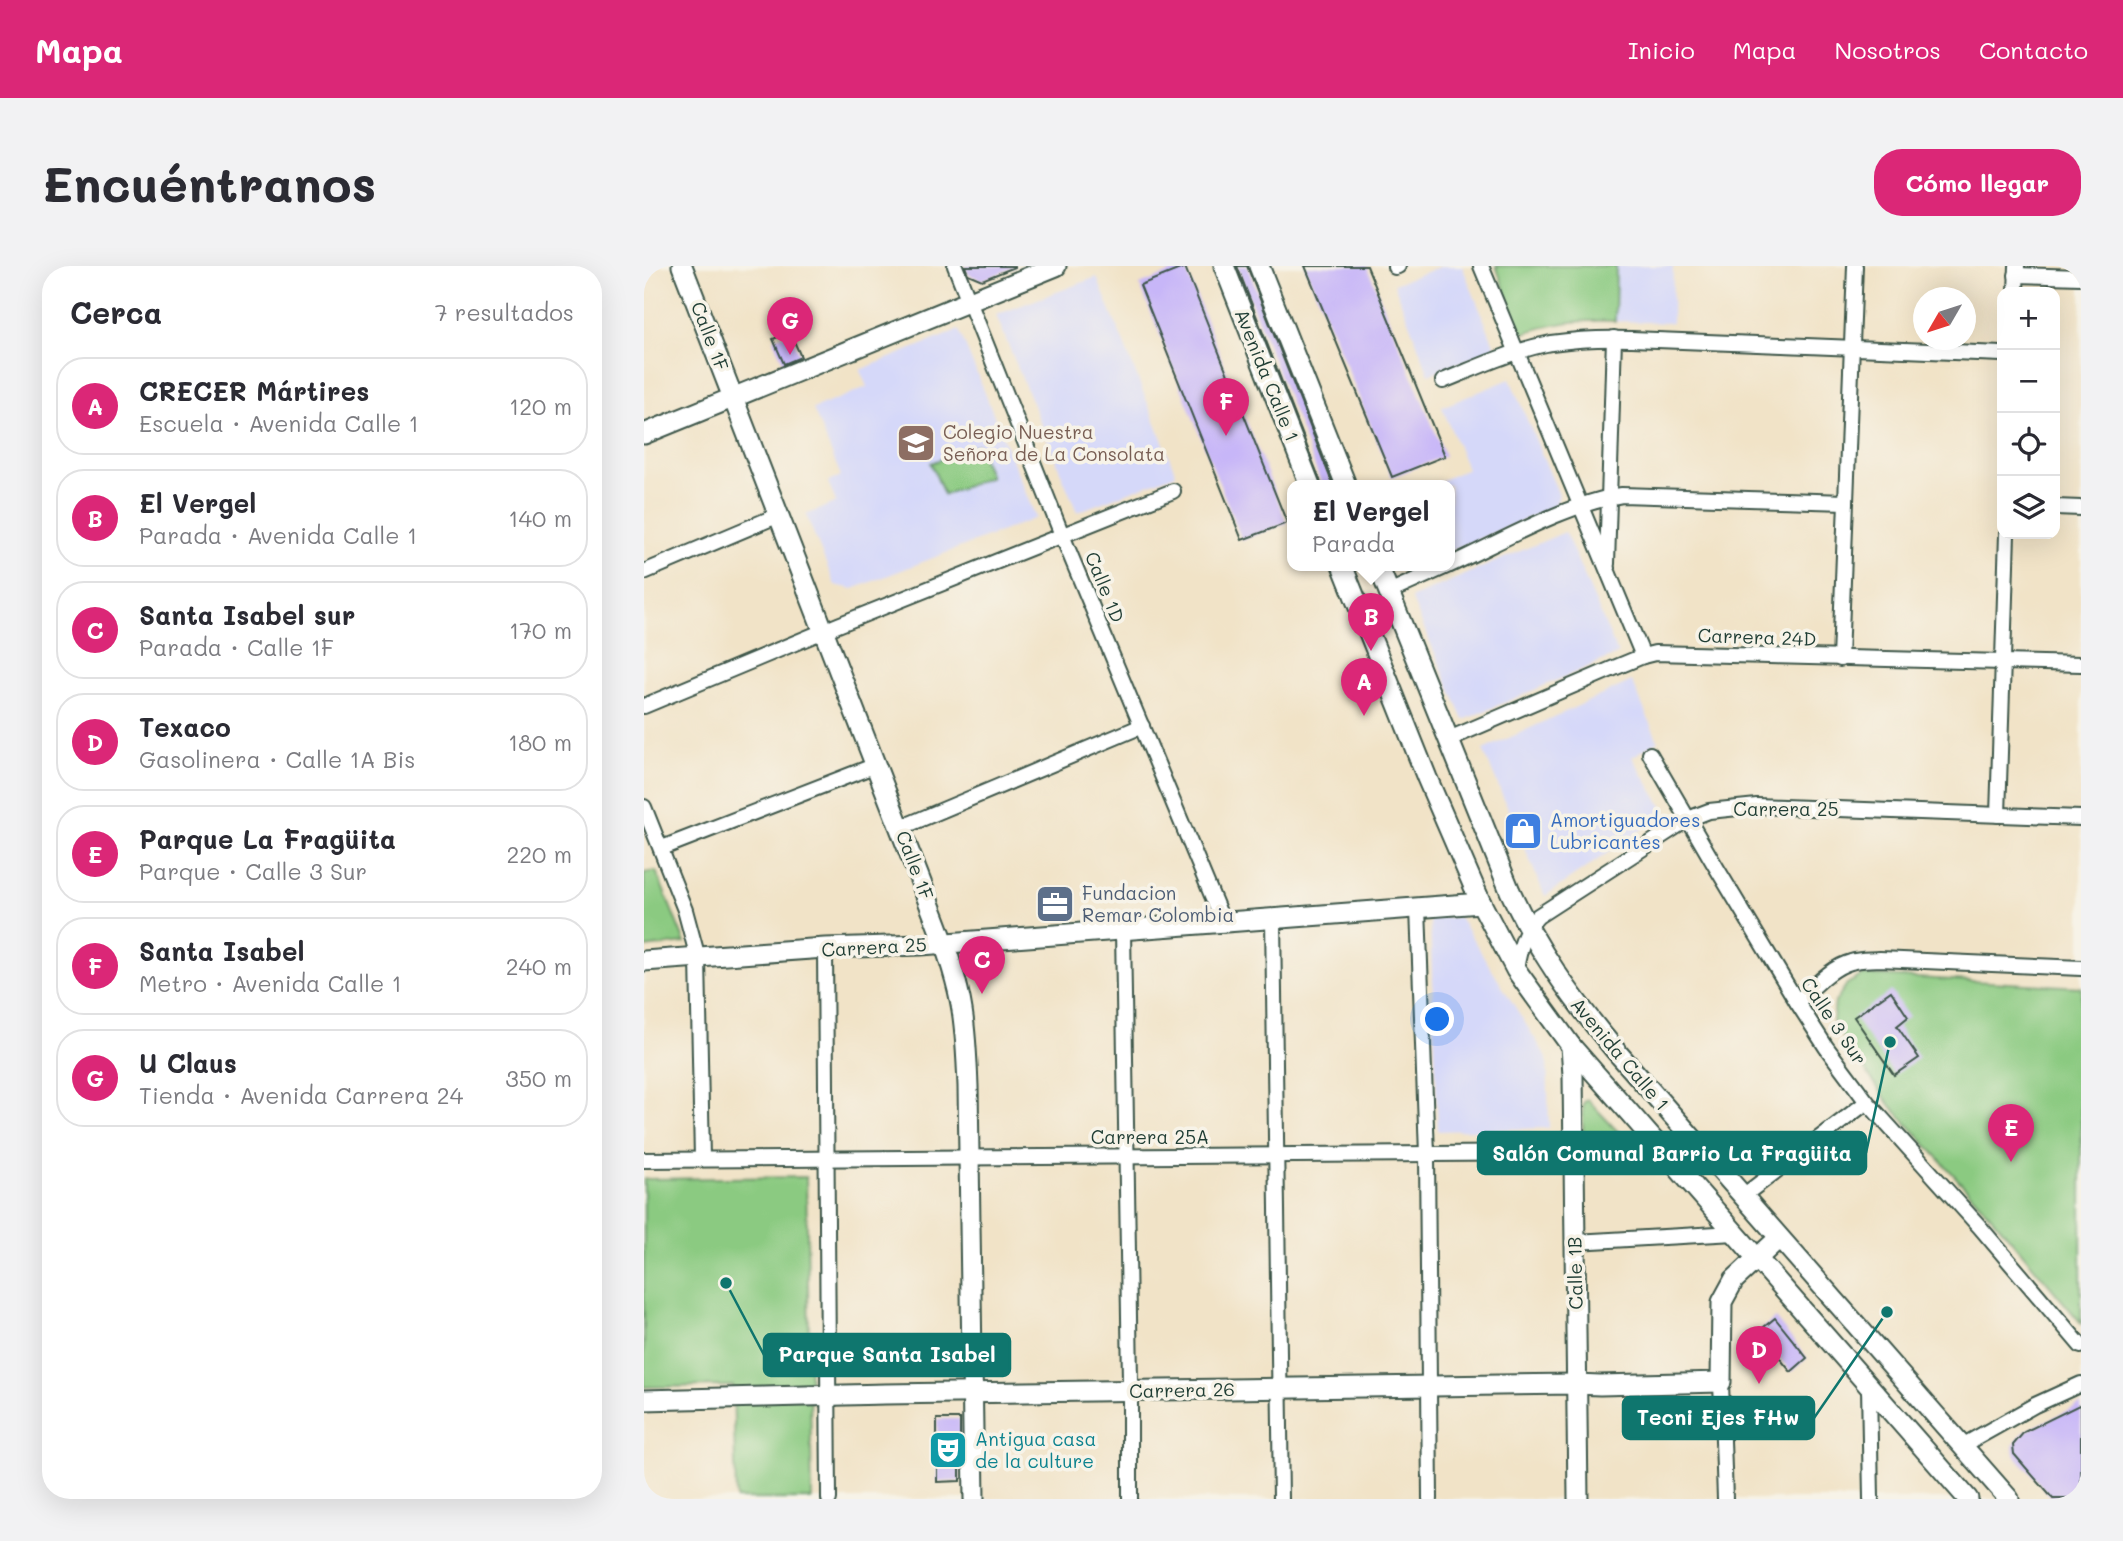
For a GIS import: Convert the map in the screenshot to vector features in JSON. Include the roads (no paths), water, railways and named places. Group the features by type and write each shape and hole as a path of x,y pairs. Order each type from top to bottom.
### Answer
{"street":[{"name":"Calle 1F","path":"682,266 944,943 957,988 967,1059 974,1499"},
{"name":"Calle 1D","path":"955,266 1062,535 1223,922"},
{"path":"644,434 1056,266"},
{"name":"Avenida Calle 1","path":"1224,266 1308,480"},
{"name":"Avenida Calle 1","path":"1259,266 1344,480"},
{"path":"1481,266 1643,656"},
{"path":"1840,659 1855,266"},
{"path":"2017,271 2081,277"},
{"path":"1607,570 1614,338"},
{"path":"1443,381 1517,352 1581,339 1614,338 1997,354"},
{"path":"644,706 824,630 1172,491"},
{"path":"1455,563 1581,506 1610,497 1636,495 1846,502"},
{"path":"2060,507 2081,508"},
{"path":"644,572 779,515"},
{"path":"1998,815 2007,539"},
{"name":"Avenida Calle 1","path":"1344,571 1427,778 1481,903 1517,970 1571,1046 1968,1499"},
{"name":"Avenida Calle 1","path":"1380,571 1510,891 1528,929 1573,999 2009,1499"},
{"path":"1389,592 1436,571"},
{"name":"Carrera 24D","path":"1449,739 1643,656 1667,652 2081,664"},
{"path":"900,828 1142,726"},
{"name":"Calle 3 Sur","path":"1650,754 1826,1047 1867,1102 1979,1226 2081,1346"},
{"path":"662,848 876,765"},
{"name":"Carrera 25","path":"1528,929 1538,916 1688,819 1709,811 1757,806 2081,818"},
{"path":"644,807 685,910 698,958 702,1159"},
{"name":"Carrera 25","path":"644,961 825,948 944,943 1481,903"},
{"path":"1418,908 1427,1154 1430,1499"},
{"path":"1273,919 1281,1499"},
{"path":"1517,970 1519,951 1528,929"},
{"path":"1123,930 1130,1499"},
{"path":"825,948 830,1499"},
{"path":"1797,1002 1837,969 1848,962 1860,960 2081,968"},
{"name":"Calle 1B","path":"1571,1046 1578,1499"},
{"path":"1743,1196 1867,1102"},
{"name":"Carrera 25A","path":"644,1160 1573,1153 1656,1145"},
{"path":"1575,1242 1735,1233"},
{"path":"1725,1499 1721,1382 1722,1302 1734,1280 1779,1238"},
{"name":"Carrera 26","path":"644,1400 1721,1382"},
{"path":"1962,1446 2035,1405 2081,1384"},
{"path":"1869,1386 1871,1499"}],"place":[{"name":"U Claus","path":"790,355"},
{"name":"Santa Isabel","path":"1226,436"},
{"name":"Colegio Nuestra Señora de La Consolata","path":"916,443"},
{"name":"El Vergel","path":"1371,651"},
{"name":"CRECER Mártires","path":"1364,716"},
{"name":"Amortiguadores Lubricantes","path":"1523,831"},
{"name":"Fundacion Remar Colombia","path":"1055,904"},
{"name":"Santa Isabel sur","path":"982,994"},
{"name":"Salón Comunal Barrio La Fragüita","path":"1890,1042"},
{"name":"Parque La Fragüita","path":"2011,1162"},
{"name":"Parque Santa Isabel","path":"726,1283"},
{"name":"Tecni Ejes FHw","path":"1887,1312"},
{"name":"Texaco","path":"1759,1384"},
{"name":"Antigua casa de la culture","path":"948,1450"}]}
